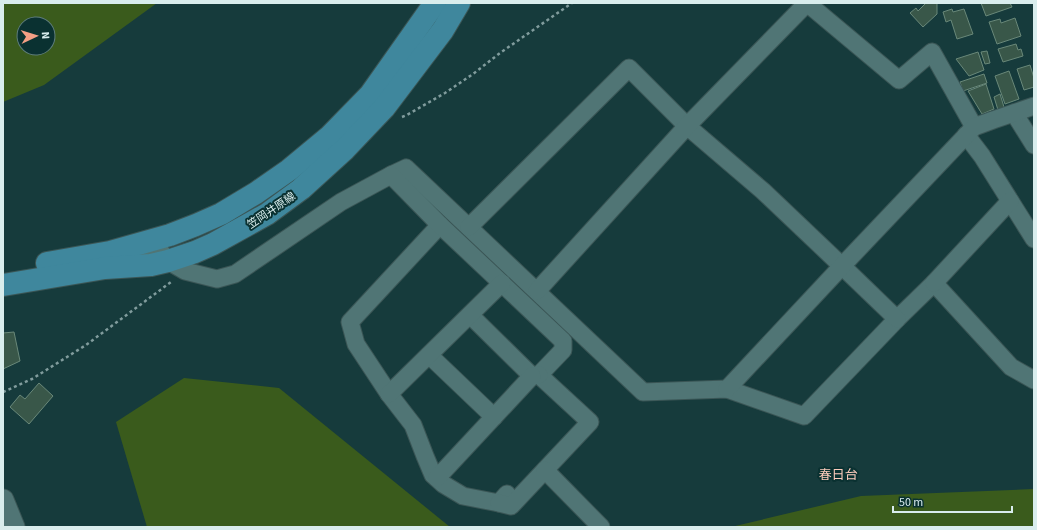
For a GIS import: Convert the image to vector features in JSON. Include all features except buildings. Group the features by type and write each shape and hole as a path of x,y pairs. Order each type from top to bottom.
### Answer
{"main road":[{"name":"笠岡井原線","path":"3,271 110,252 170,235 221,214 250,197 289,170 330,136 370,95 435,3"},
{"name":"笠岡井原線","path":"3,285 105,268 168,266 232,235 267,214 301,189 345,149 384,108 443,30 459,3"},
{"path":"3,297 80,284 113,276 168,266"}],"street":[{"path":"537,292 688,126 807,3 899,80 932,52 982,156 1034,239"},
{"path":"469,227 629,68 688,126 763,191 897,319"},
{"path":"727,389 970,131 1034,106"},
{"path":"1014,113 1034,145"},
{"path":"168,266 217,279 235,274 341,202 406,168 643,392 727,389 804,416 897,319 934,283 1010,201"},
{"path":"392,175 440,225 563,342 563,350 494,417 437,478"},
{"path":"440,225 350,322 356,344 389,394 413,425 433,475 443,484 463,496 511,506 590,422 536,376 470,315"},
{"path":"160,237 168,266"},
{"path":"110,252 129,255 157,251 162,253 168,266"},
{"path":"389,394 502,283"},
{"path":"934,283 1011,367 1034,380"},
{"path":"429,355 494,417"},
{"path":"499,503 582,414"},
{"path":"544,470 601,527"},
{"path":"3,500 14,527"}],"path":[{"path":"401,117 407,116 445,93 572,3"},
{"path":"3,392 32,379 86,345 168,266"}],"green space":[{"path":"3,3 157,3 44,85 3,102"},
{"path":"184,378 279,388 450,527 147,527 116,422"},
{"path":"1034,489 1034,527 731,527 861,496"}],"district":[{"name":"春日台","path":"838,474"}]}
